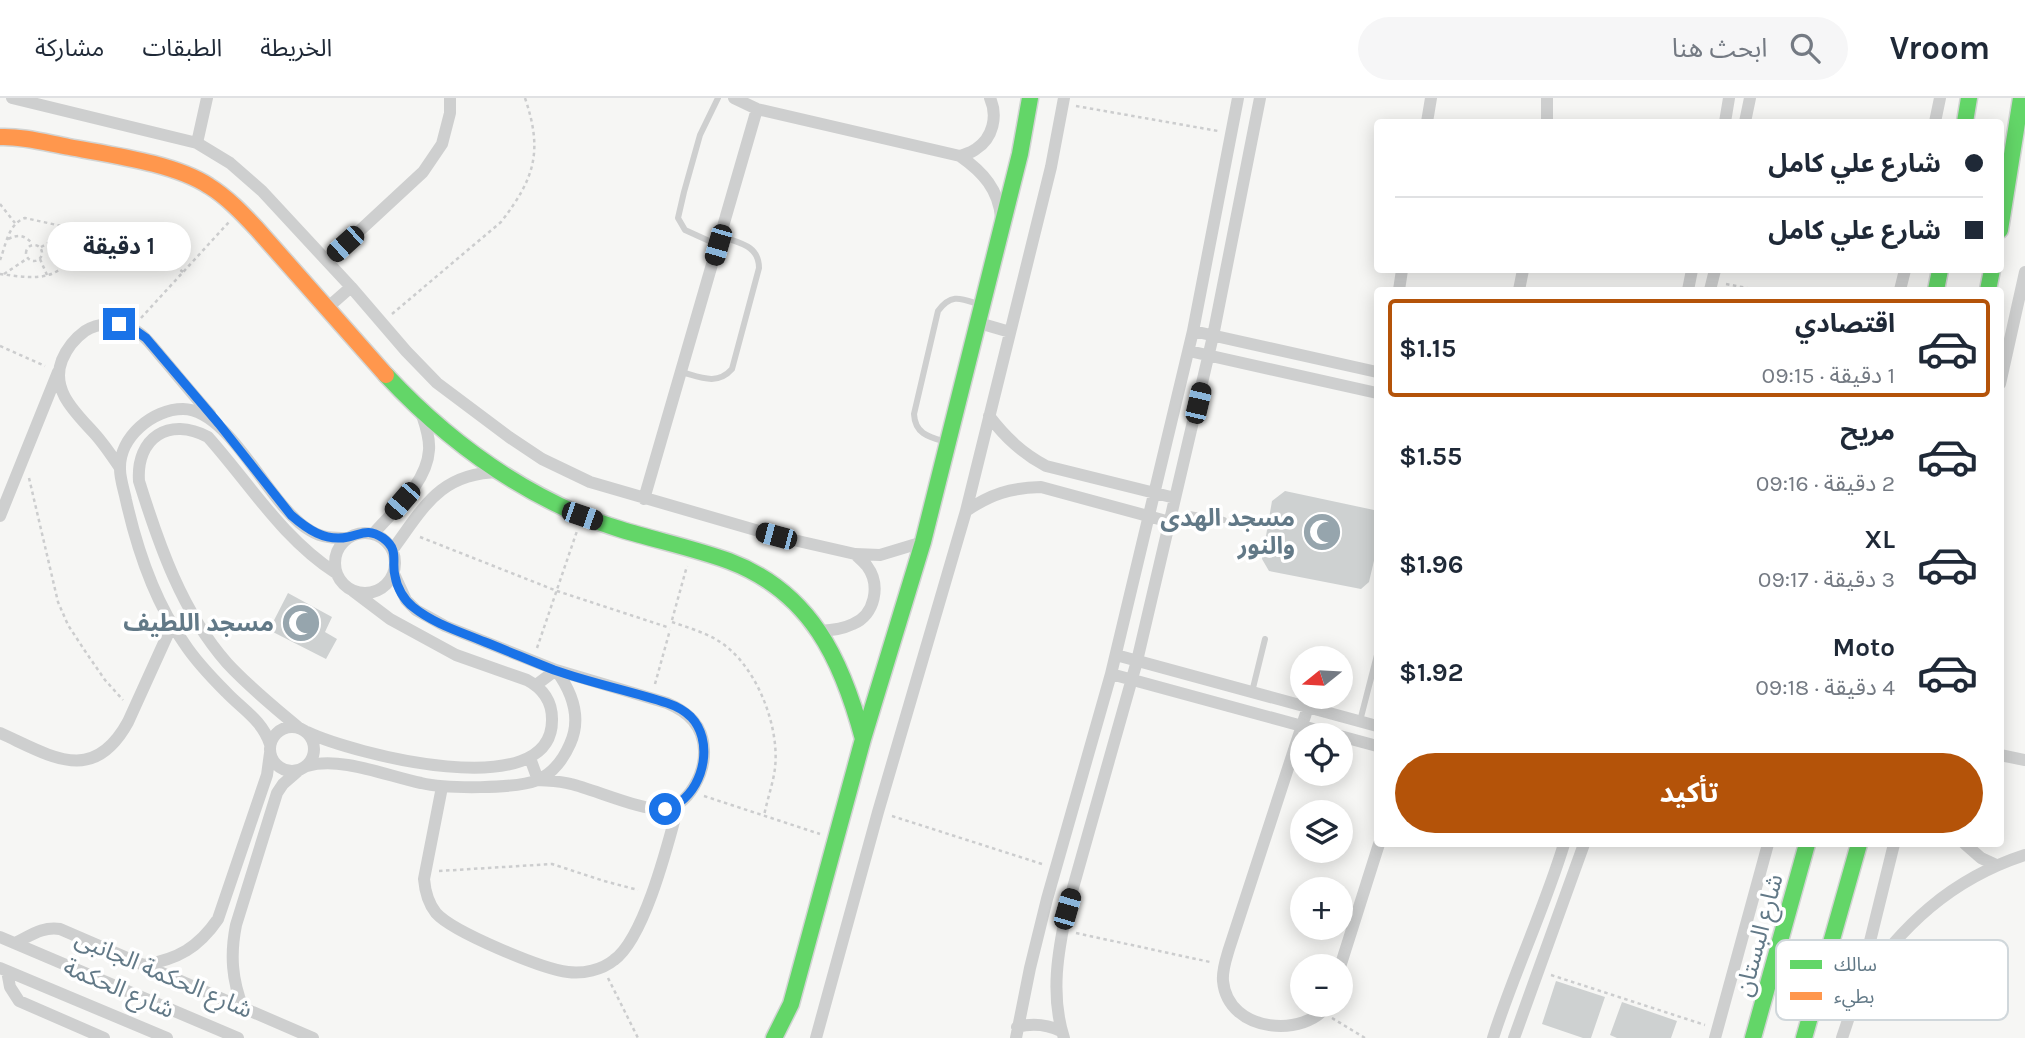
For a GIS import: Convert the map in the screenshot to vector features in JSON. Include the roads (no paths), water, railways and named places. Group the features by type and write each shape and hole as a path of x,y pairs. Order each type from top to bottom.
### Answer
{"street":[{"path":"12,98 197,143 230,163 262,191 437,383 542,459 590,482 644,499 776,536 855,554 880,555 923,542"},
{"path":"197,143 206,98"},
{"path":"327,261 423,172 442,144 450,113 450,98"},
{"path":"734,98 757,109 960,156 978,169 992,186 1000,206 1002,228"},
{"path":"960,156 976,149 989,136 995,119 990,98"},
{"path":"775,1038 790,1004 863,738 923,542 1020,154 1030,98"},
{"path":"1016,1032 1055,868 1116,655 1194,331 1238,98"},
{"path":"1062,1035 1056,973 1063,930 1138,661 1209,356 1260,98"},
{"path":"1428,119 1431,98"},
{"path":"1547,98 1547,119"},
{"path":"1726,119 1729,98"},
{"path":"1746,119 1751,98"},
{"path":"1936,119 1940,98"},
{"path":"1966,119 1969,98"},
{"path":"2004,205 2021,98"},
{"path":"816,1038 965,511 1051,167 1063,101"},
{"path":"644,499 757,109"},
{"path":"0,137 68,147 180,173 208,185 239,211 399,391 421,412 499,472 534,493 582,516 629,533 725,558 762,576 785,593 820,631 840,664 863,738"},
{"path":"2004,366 2025,272"},
{"path":"326,309 351,287"},
{"path":"979,323 1010,332"},
{"path":"0,516 66,351 77,337 90,328 119,324 132,328 146,338 291,515 312,533 347,538"},
{"path":"1194,331 1374,371"},
{"path":"1189,351 1374,392"},
{"path":"58,372 62,390 70,406 120,468"},
{"path":"219,424 196,410 166,411 152,417 139,427 130,439 120,468 142,556 172,625 185,645 226,692 260,724 266,733 273,762 280,768 289,771 330,762 442,787 500,785 538,779 569,783 644,806 665,809 679,803 691,792 701,773 704,751 700,730 692,717 681,709 556,670 445,626 416,610 406,600 394,574"},
{"path":"374,533 416,485 425,470 429,451 421,412"},
{"path":"989,416 1013,445 1046,466 1175,498"},
{"path":"208,437 219,424"},
{"path":"243,1008 233,976 232,943 236,925 277,793 282,784 312,758 313,740 227,663 209,640 181,594 139,481 138,468 147,444 170,429 196,430 208,437 287,533 317,561 336,573"},
{"path":"393,550 431,497 447,485 484,472 499,472"},
{"path":"123,484 139,481"},
{"path":"965,511 1001,492 1041,488 1170,522"},
{"path":"144,965 179,956 208,934 218,919 263,786 274,735 281,729 290,726 332,743 427,765 492,766 516,762 530,758 540,751 547,741 552,717 550,705 536,685 445,649 390,619 342,584 336,573 334,560 338,548 347,538 360,532 374,533 385,539 393,550 396,562 394,574 377,592 365,594 353,591"},
{"path":"820,631 841,629 857,623 869,611 874,598 874,581 867,566 855,554"},
{"path":"0,733 58,759 76,762 93,758 108,749 120,737 172,625"},
{"path":"1116,655 1290,702"},
{"path":"536,685 556,670"},
{"path":"538,779 554,769 573,738 573,702 567,685 556,670"},
{"path":"1111,674 1290,723"},
{"path":"1315,709 1374,725"},
{"path":"1353,740 1374,745"},
{"path":"2004,756 2025,761"},
{"path":"530,758 538,779"},
{"path":"1290,760 1224,965 1223,982 1227,998 1236,1012 1248,1024 1264,1031 1280,1034 1297,1031 1312,1024 1319,1017"},
{"path":"442,787 425,872 425,891 429,903 447,922 517,956 570,972 602,967 614,961 624,951 640,923 660,871 679,803"},
{"path":"1344,954 1379,847"},
{"path":"1493,1038 1563,847"},
{"path":"1514,1038 1583,847"},
{"path":"1717,1033 1767,847"},
{"name":"شارع البستان","path":"1780,940 1806,847"},
{"path":"1832,940 1858,847"},
{"path":"1870,940 1893,847"},
{"path":"1968,847 1981,858 1996,864"},
{"path":"1896,940 1950,892 1996,864 2025,855"},
{"name":"شارع الحكمة الجانبى","path":"15,943 43,929 60,929 313,1038"},
{"name":"شارع الحكمة","path":"0,937 238,1038"},
{"name":"شارع البستان","path":"1753,1038 1776,955"},
{"path":"4,970 10,987 19,1000 104,1038"},
{"name":"شارع الحكمة","path":"4,970 167,1038"},
{"path":"1804,1038 1809,1020"},
{"path":"1842,1038 1848,1020"},
{"path":"1016,1032 1028,1024 1039,1024 1062,1035"}],"lane":[{"path":"681,372 712,380 727,375 732,369 759,268 755,252 748,246 719,241 685,230 678,218 700,135 718,98"},
{"path":"948,443 925,436 915,423 914,414 938,311 950,300 958,298 983,306"},
{"path":"1175,498 1189,514"},
{"path":"1170,522 1189,514 1224,520"},
{"path":"1252,692 1265,639"},
{"path":"1360,721 1374,667"}],"place":[{"name":"مسجد الهدى والنور","path":"1322,532"},
{"name":"مسجد اللطيف","path":"301,623"}]}
